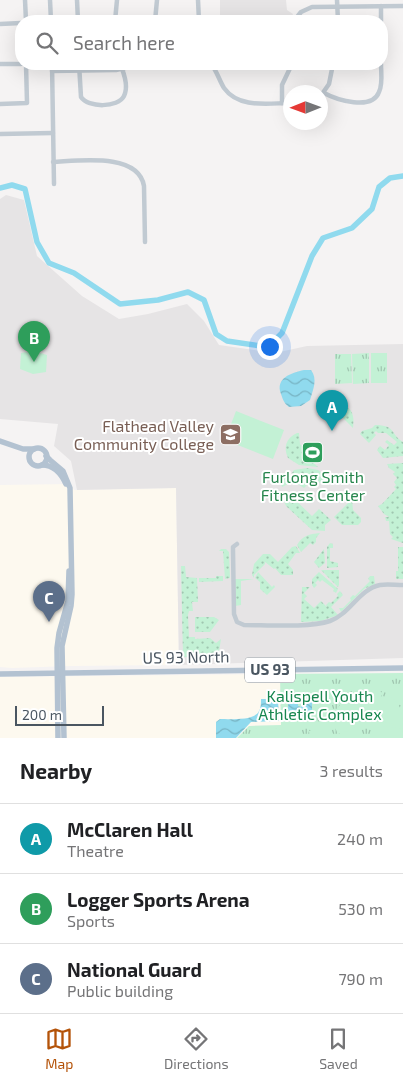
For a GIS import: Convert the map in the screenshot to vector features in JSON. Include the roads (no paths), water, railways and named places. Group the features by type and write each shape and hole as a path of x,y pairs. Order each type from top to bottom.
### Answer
{"main road":[{"path":"0,443 23,450 41,449 50,460 63,470 70,488 72,600 63,640 58,738"},
{"path":"0,443 25,454 34,466 50,466 63,478 67,489 68,596 58,640 64,738"},
{"path":"29,459 34,449"},
{"path":"42,465 46,461 46,456"},
{"name":"US 93 North","path":"0,674 403,668"}],"street":[{"path":"25,0 26,15"},
{"path":"50,0 51,15"},
{"path":"77,0 78,15"},
{"path":"116,15 117,0"},
{"path":"156,15 157,0"},
{"path":"198,0 199,15"},
{"path":"337,0 338,15"},
{"path":"381,6 381,15"},
{"path":"297,15 306,8 403,6"},
{"path":"0,24 15,23"},
{"path":"0,64 15,64"},
{"path":"0,104 27,103 26,70"},
{"path":"54,184 52,71 100,70"},
{"path":"79,71 82,100 90,104 109,104 119,102 125,94 126,84 122,70"},
{"path":"216,70 224,88 237,99 249,103 282,103 282,85 289,70"},
{"path":"328,85 332,70"},
{"path":"328,96 345,101 365,102 373,100 380,90 381,70"},
{"path":"0,134 53,133"},
{"path":"53,162 108,160 121,164 138,174 143,180 144,186 145,242"},
{"path":"237,544 233,547 234,609 237,622 244,625 322,623 338,618 375,586 403,584"}],"water":[{"path":"304,370 311,370 314,377 310,400 301,406 289,407 282,398 280,384 285,377"},
{"path":"308,692 312,695 312,715 290,716 288,708 289,693 299,694 298,706 301,707 301,693"},
{"path":"261,699 278,699 279,721 251,722 236,738 216,738 216,722 220,719 241,719 257,714 260,710"}],"waterway":[{"path":"0,188 12,185 25,189 37,242 49,263 74,273 120,304 158,300 188,292 204,300 216,334 227,341 268,347 282,333 312,256 323,238 352,228 372,209 379,187 390,178 403,176"}],"place":[{"name":"Logger Sports Arena","path":"34,362"},
{"name":"McClaren Hall","path":"332,431"},
{"name":"Flathead Valley Community College","path":"230,435"},
{"name":"Furlong Smith Fitness Center","path":"313,453"},
{"name":"National Guard","path":"49,622"}],"park label":[{"name":"Kalispell Youth Athletic Complex","path":"320,705"}]}
